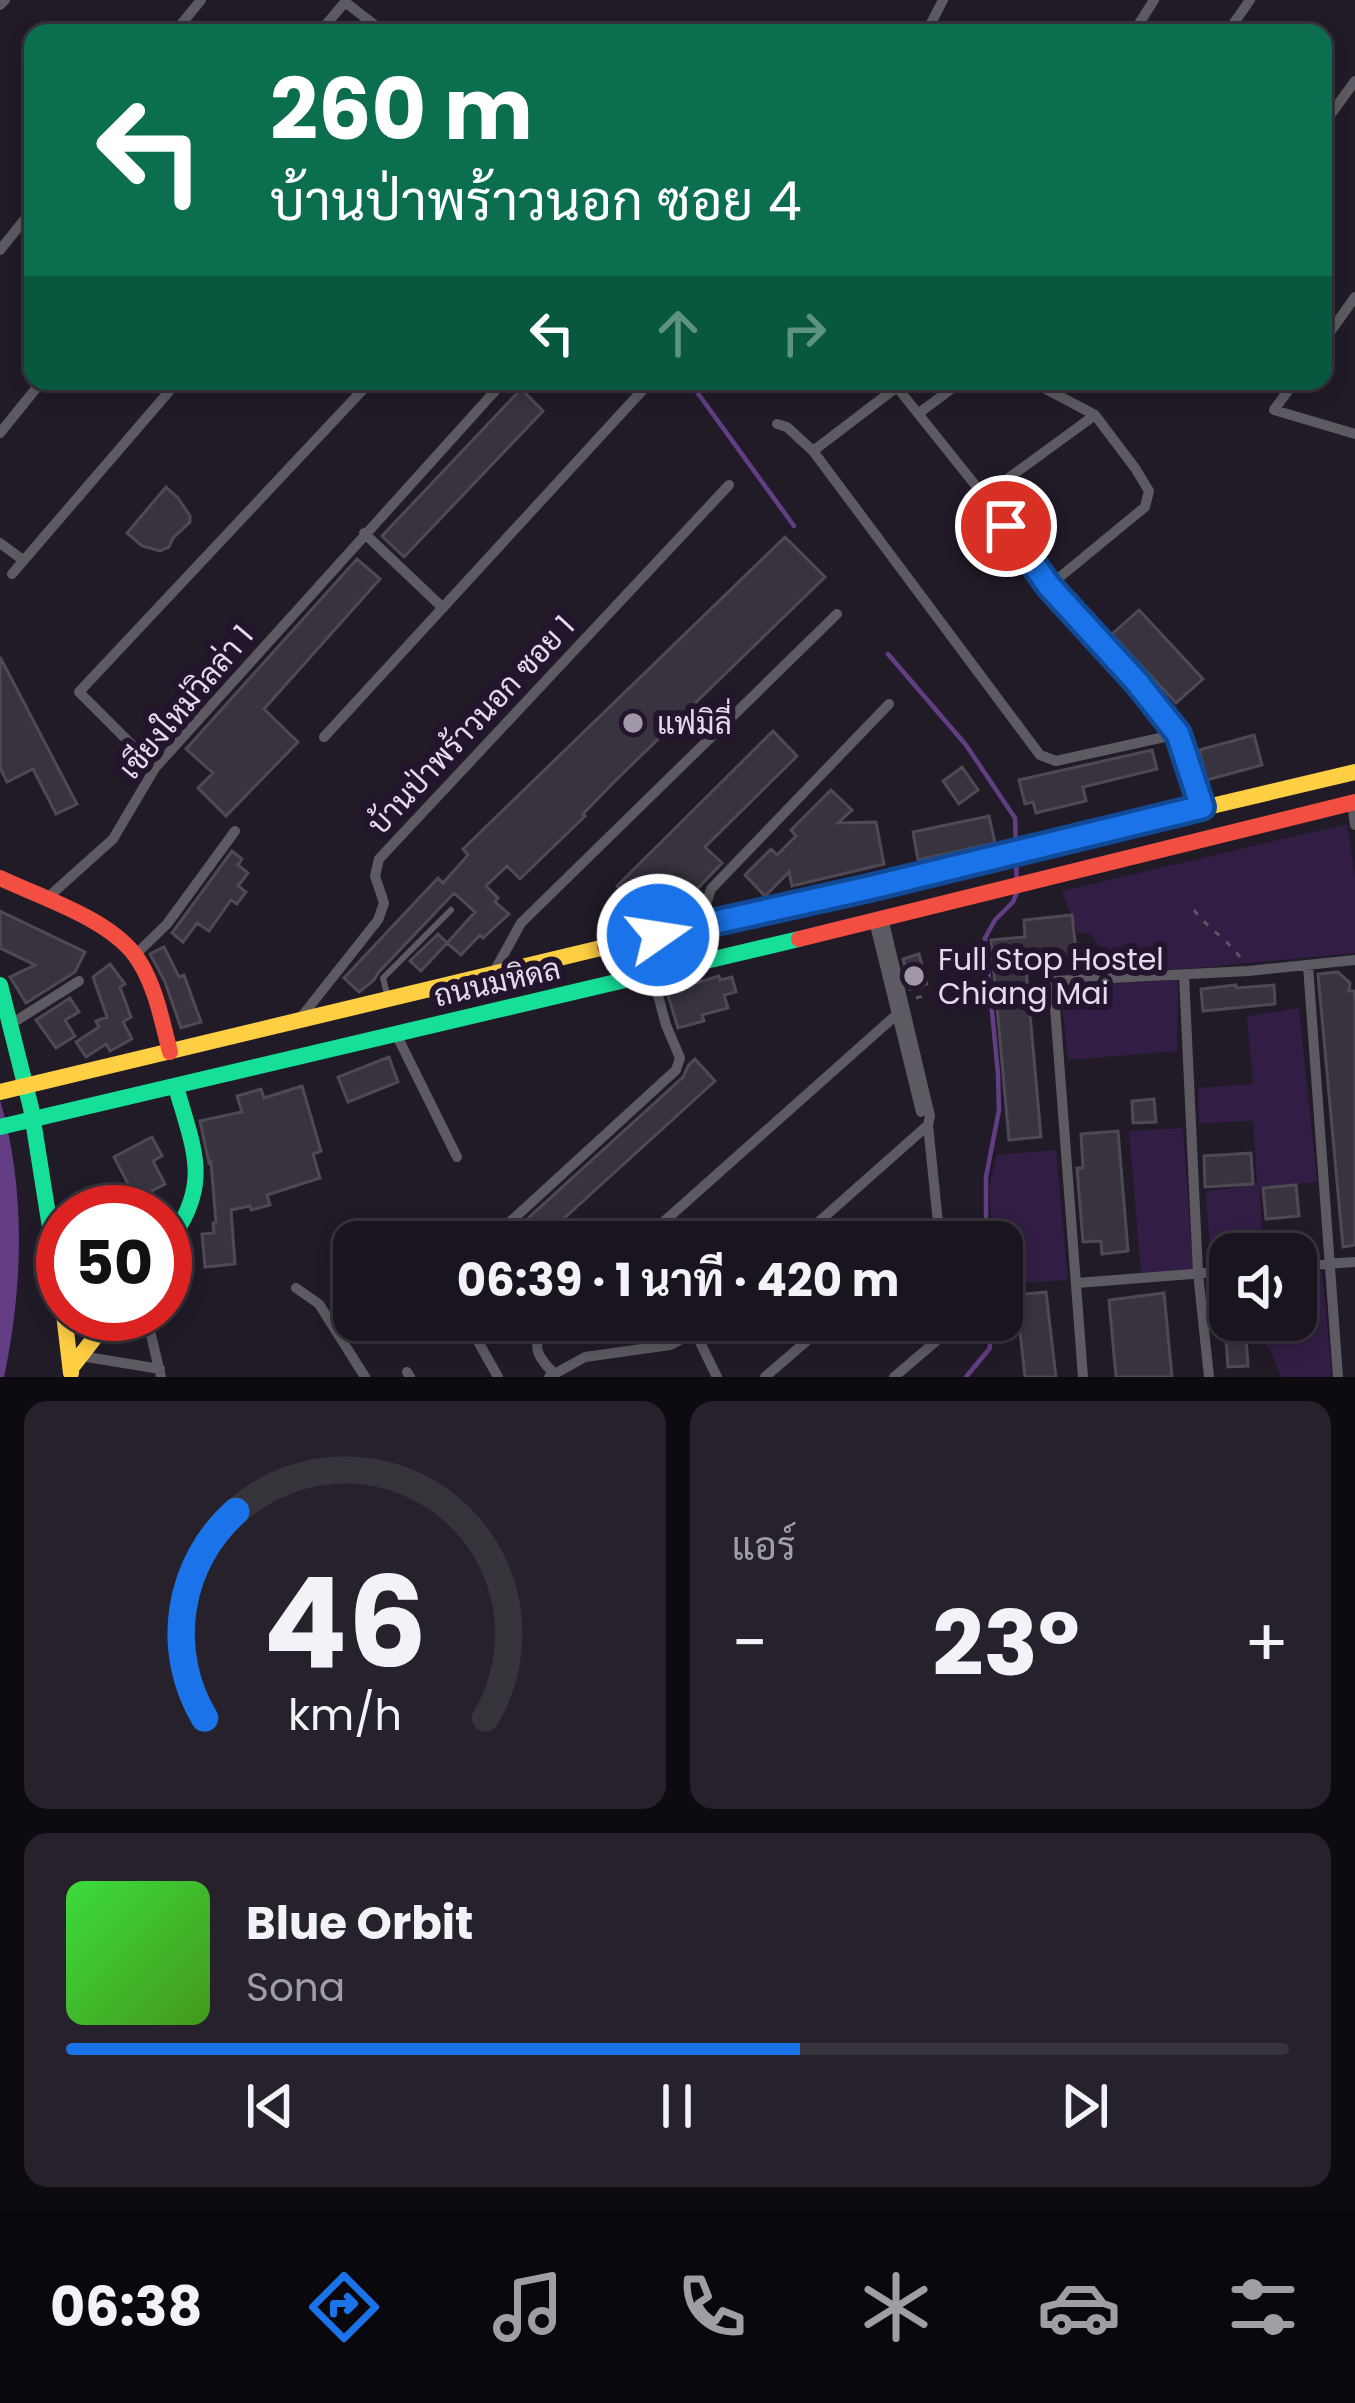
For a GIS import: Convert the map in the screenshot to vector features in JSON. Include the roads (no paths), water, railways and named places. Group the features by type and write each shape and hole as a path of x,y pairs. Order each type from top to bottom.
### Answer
{"main road":[{"name":"ถนนมหิดล","path":"0,1092 1355,772"},
{"name":"ถนนมหิดล","path":"0,1127 1353,803"},
{"path":"0,878 103,929 135,955 149,981 170,1052"},
{"path":"0,985 31,1108 43,1185"},
{"path":"176,1087 198,1172 192,1196"},
{"path":"74,1367 93,1341"}],"street":[{"path":"181,24 201,0"},
{"path":"327,24 345,2 373,24"},
{"path":"1332,113 1355,81"},
{"path":"0,250 24,219"},
{"path":"1332,329 1355,297"},
{"path":"0,433 35,390"},
{"path":"11,574 170,390"},
{"path":"155,767 79,692 363,390"},
{"name":"เชียงใหม่วิลล่า 1","path":"45,900 113,839 155,767 496,390"},
{"path":"324,737 643,390"},
{"path":"813,451 888,390"},
{"path":"900,390 1049,586 1178,734 1202,807"},
{"path":"919,413 950,390"},
{"path":"1047,390 1095,415 1149,491 1145,507 1049,586"},
{"path":"1288,390 1274,410 1355,434"},
{"path":"984,496 1095,415"},
{"path":"777,424 813,451 1040,755 1056,761 1178,734"},
{"name":"บ้านป่าพร้าวนอก ซอย 1","path":"299,1019 378,920 384,903 375,876 379,859 729,485"},
{"path":"364,533 442,608"},
{"path":"0,543 23,560"},
{"path":"494,972 520,922 837,614"},
{"path":"699,926 711,889 889,704"},
{"path":"1353,803 1355,825"},
{"path":"135,955 167,924 235,831"},
{"path":"879,920 928,1125 938,1221"},
{"path":"1084,1377 1053,981 1355,960"},
{"path":"1307,966 1338,1377"},
{"path":"511,1221 676,1070 680,1058 652,973"},
{"path":"1184,975 1198,1273 1209,1377"},
{"path":"11,1024 79,981"},
{"path":"665,1221 900,1011"},
{"path":"396,1034 457,1157"},
{"path":"820,1221 928,1125"},
{"path":"1317,1265 1355,1262"},
{"path":"1077,1283 1209,1272"},
{"path":"296,1288 319,1304 361,1376"},
{"path":"74,1367 160,1373 152,1341"},
{"path":"478,1341 498,1377"},
{"path":"537,1341 540,1360 552,1376 585,1357 678,1341"},
{"path":"699,1341 717,1377"},
{"path":"765,1377 807,1341"},
{"path":"894,1377 931,1341"}],"lane":[{"path":"388,998 383,978 451,910"}],"waterway":[{"path":"696,390 794,526"},
{"path":"888,654 966,745 1015,818 1016,847"},
{"path":"986,1221 986,1177 999,1110 985,938 1017,892 1016,858"},
{"path":"966,1377 990,1348 990,1341"}],"place":[{"name":"แฟมิลี่","path":"633,723"},
{"name":"Full Stop Hostel Chiang Mai","path":"914,976"}]}
